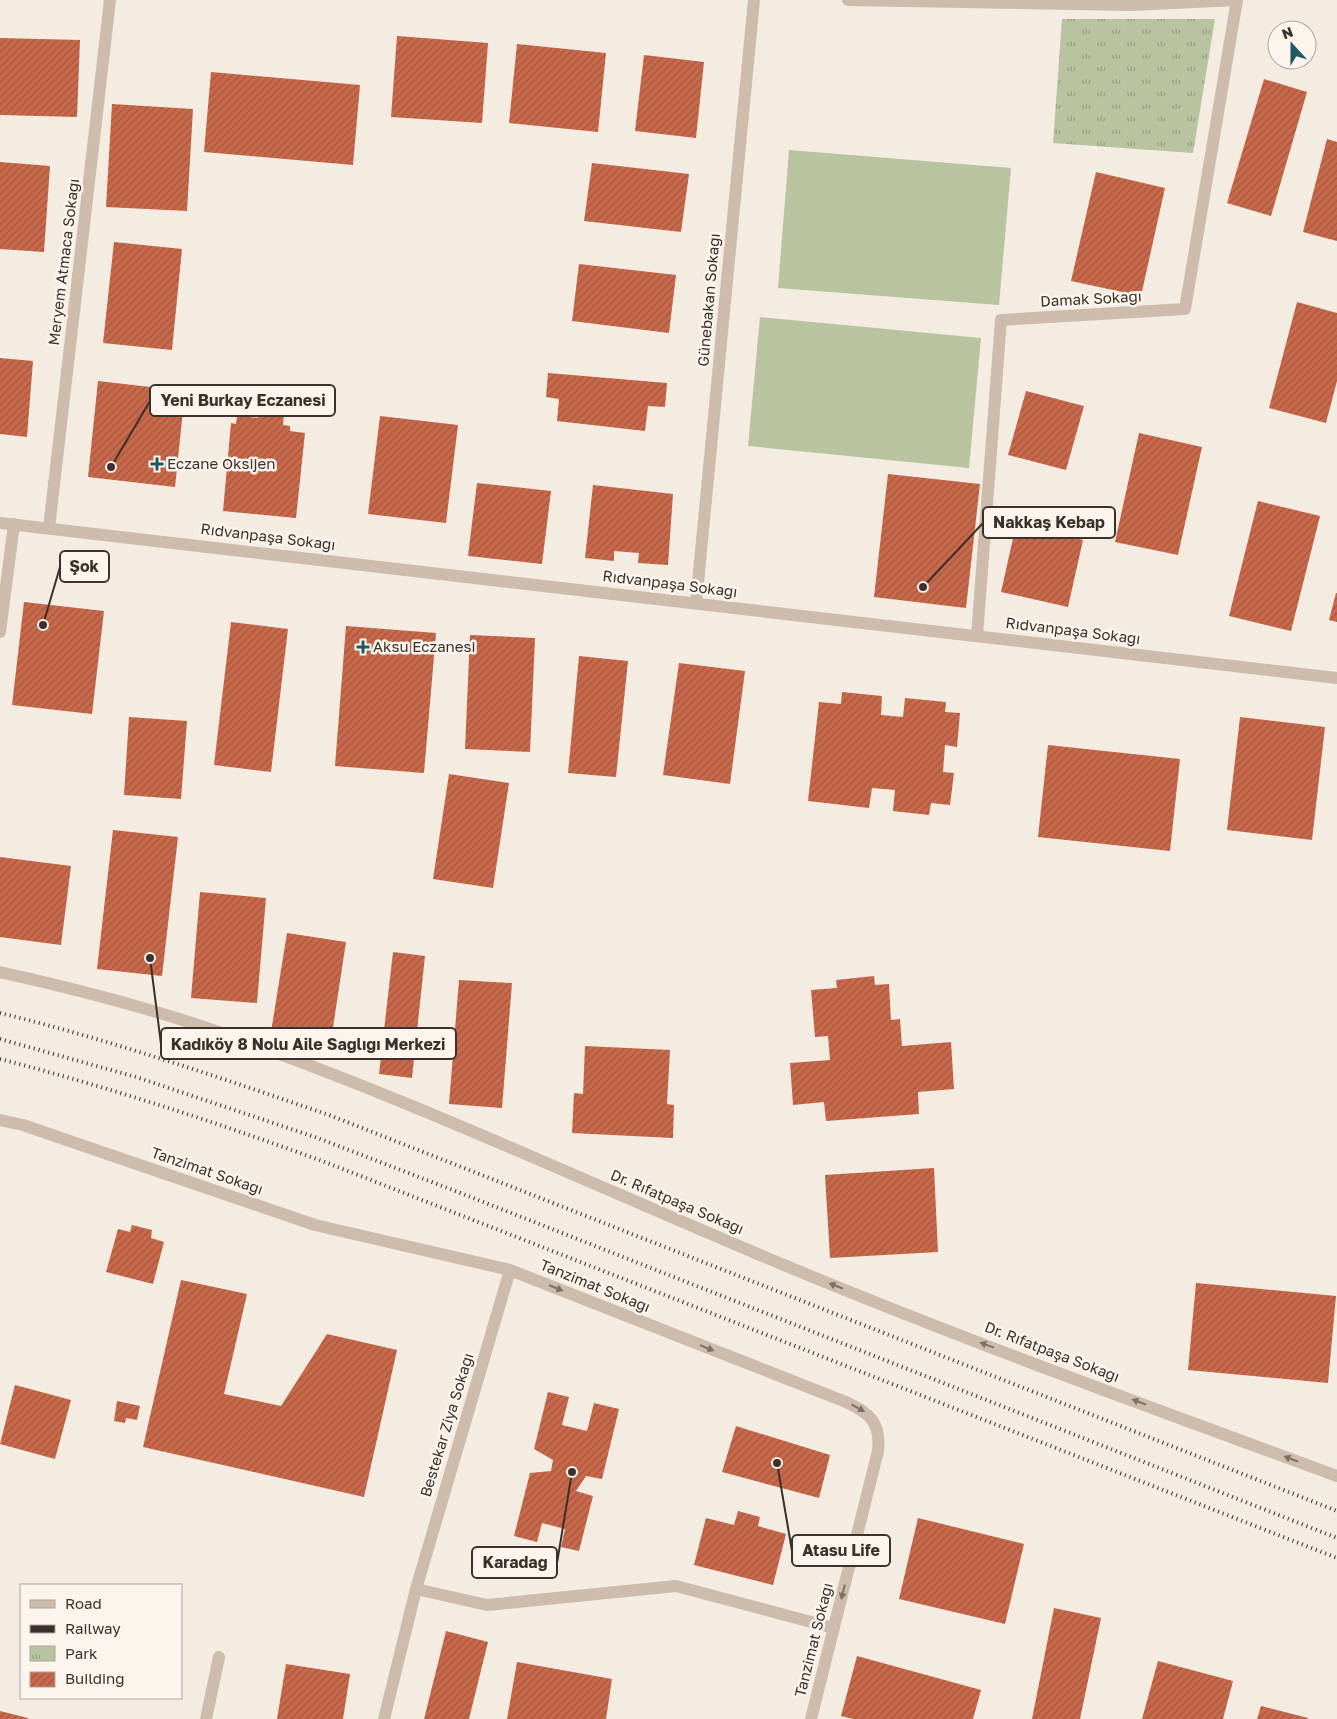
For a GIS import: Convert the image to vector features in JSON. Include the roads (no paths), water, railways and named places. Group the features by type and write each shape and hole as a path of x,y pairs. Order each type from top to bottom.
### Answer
{"street":[{"name":"Meryem Atmaca Sokağı","path":"49,528 110,0"},
{"name":"Günebakan Sokağı","path":"696,603 754,0"},
{"path":"848,0 1131,5 1237,0"},
{"name":"Damak Sokağı","path":"978,636 1001,320 1185,310 1237,0"},
{"name":"Rıdvanpaşa Sokağı","path":"0,523 1337,678"},
{"path":"0,632 14,524"},
{"name":"Dr. Rıfatpaşa Sokağı","path":"0,972 59,985 155,1011 270,1050 425,1112 819,1279 964,1336 1337,1476"},
{"name":"Tanzimat Sokağı","path":"0,1120 23,1126 315,1226 510,1270 860,1409 869,1416 877,1430 879,1440 878,1451 811,1719"},
{"name":"Bestekar Ziya Sokağı","path":"384,1719 416,1589 510,1270"},
{"path":"416,1589 487,1605 676,1586 834,1628"},
{"path":"206,1719 219,1657"}],"railway":[{"path":"0,1013 124,1047 329,1115 1337,1511"},
{"path":"0,1039 136,1077 315,1137 1337,1538"},
{"path":"0,1059 166,1107 330,1164 1337,1558"}],"place":[{"name":"Eczane Oksijen","path":"157,464"},
{"name":"Yeni Burkay Eczanesi","path":"111,467"},
{"name":"Nakkaş Kebap","path":"923,587"},
{"name":"Şok","path":"43,625"},
{"name":"Aksu Eczanesi","path":"363,647"},
{"name":"Kadıköy 8 Nolu Aile Sağlığı Merkezi","path":"150,958"},
{"name":"Atasu Life","path":"777,1463"},
{"name":"Karadağ","path":"572,1472"}]}
